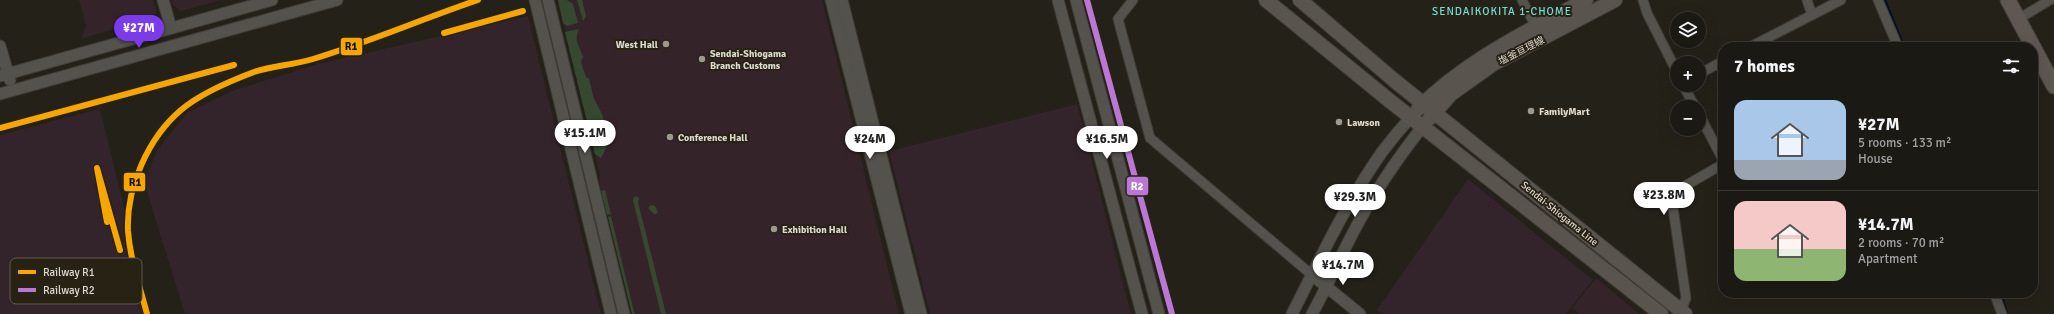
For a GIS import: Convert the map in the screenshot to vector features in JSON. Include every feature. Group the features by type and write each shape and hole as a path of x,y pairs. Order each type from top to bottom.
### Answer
{"highway":[{"path":"2008,0 2030,42"},
{"path":"2017,0 2054,69"},
{"path":"2038,56 2054,86"}],"main road":[{"path":"1266,0 1423,126"},
{"path":"1300,0 1395,81 1435,112"},
{"name":"塩釜亘理線","path":"1411,117 1444,85 1474,64 1536,27 1586,0"},
{"name":"塩釜亘理線","path":"1423,126 1451,94 1493,64 1615,0"},
{"name":"Sendai-Shiogama Line","path":"1435,112 1683,313"},
{"name":"Sendai-Shiogama Line","path":"1423,126 1661,314"}],"street":[{"path":"163,0 171,28"},
{"path":"4,75 272,0"},
{"path":"0,94 337,0"},
{"path":"535,0 611,314"},
{"path":"548,0 624,314"},
{"path":"831,0 911,314"},
{"path":"842,0 921,314"},
{"path":"1058,0 1142,314"},
{"path":"1076,0 1159,314"},
{"path":"1133,0 1118,19 1150,138 1360,314"},
{"path":"1522,0 1536,27"},
{"path":"1643,0 1647,13 1670,58"},
{"path":"1807,0 1812,15"},
{"path":"1760,42 1841,0"},
{"path":"1878,0 1896,42"},
{"path":"2025,15 2050,0"},
{"path":"0,46 4,75 13,90"},
{"path":"1706,70 1718,64"},
{"path":"1292,314 1362,182 1383,151 1411,117"},
{"path":"1312,314 1354,231 1378,189 1423,126"},
{"path":"1706,127 1718,150"},
{"path":"1683,313 1686,298 1671,194 1718,167"},
{"path":"1996,298 2002,314"}],"shaded area":[{"path":"79,0 153,0 156,11 154,16 81,39 86,26"},
{"path":"171,0 221,0 181,11 172,4"},
{"path":"558,0 822,0 899,314 632,314 599,181 600,175"},
{"path":"528,16 601,314 185,314 144,182 157,150 187,113 232,91 318,64"},
{"path":"1077,104 1131,314 930,314 889,151"},
{"path":"100,109 136,258 10,258 10,304 142,304 142,281 150,314 0,314 0,135"},
{"path":"1468,179 1593,280 1566,314 1382,314 1377,310"},
{"path":"1596,278 1639,314 1580,314 1572,308"}],"green space":[{"path":"558,0 567,0 573,4 578,23 567,26 563,23"},
{"path":"577,0 582,0 586,16 583,21"},
{"path":"579,29 577,33 577,40 583,57 581,61 582,66 586,77 589,79 594,99 602,114 609,142 601,158 595,154 565,32"},
{"path":"605,190 611,214 607,215 601,191"},
{"path":"635,196 639,198 638,202 666,314 661,314 633,200"},
{"path":"651,205 655,206 658,213 654,214 648,208"},
{"path":"611,216 635,314 632,314 608,217"}],"waterway":[{"path":"1885,0 1902,42"},
{"path":"2002,298 2007,314"}],"rail line":[{"name":"R1","path":"132,258 128,231 128,215 135,181 141,165 149,149 169,121 197,98 226,83 254,72 305,61 334,52 478,0"},
{"name":"R2","path":"1087,0 1172,314"},
{"name":"R1","path":"444,33 523,11"},
{"name":"R1","path":"0,128 234,65"},
{"name":"R1","path":"107,222 97,168 120,250"},
{"name":"R1","path":"142,295 147,314"}],"place":[{"name":"West Hall","path":"666,44"},
{"name":"Sendai-Shiogama Branch Customs","path":"702,59"},
{"name":"FamilyMart","path":"1531,111"},
{"name":"Lawson","path":"1339,122"},
{"name":"Conference Hall","path":"670,137"},
{"name":"Exhibition Hall","path":"774,229"}],"district":[{"name":"SENDAIKOKITA 1-CHOME","path":"1502,11"}]}
